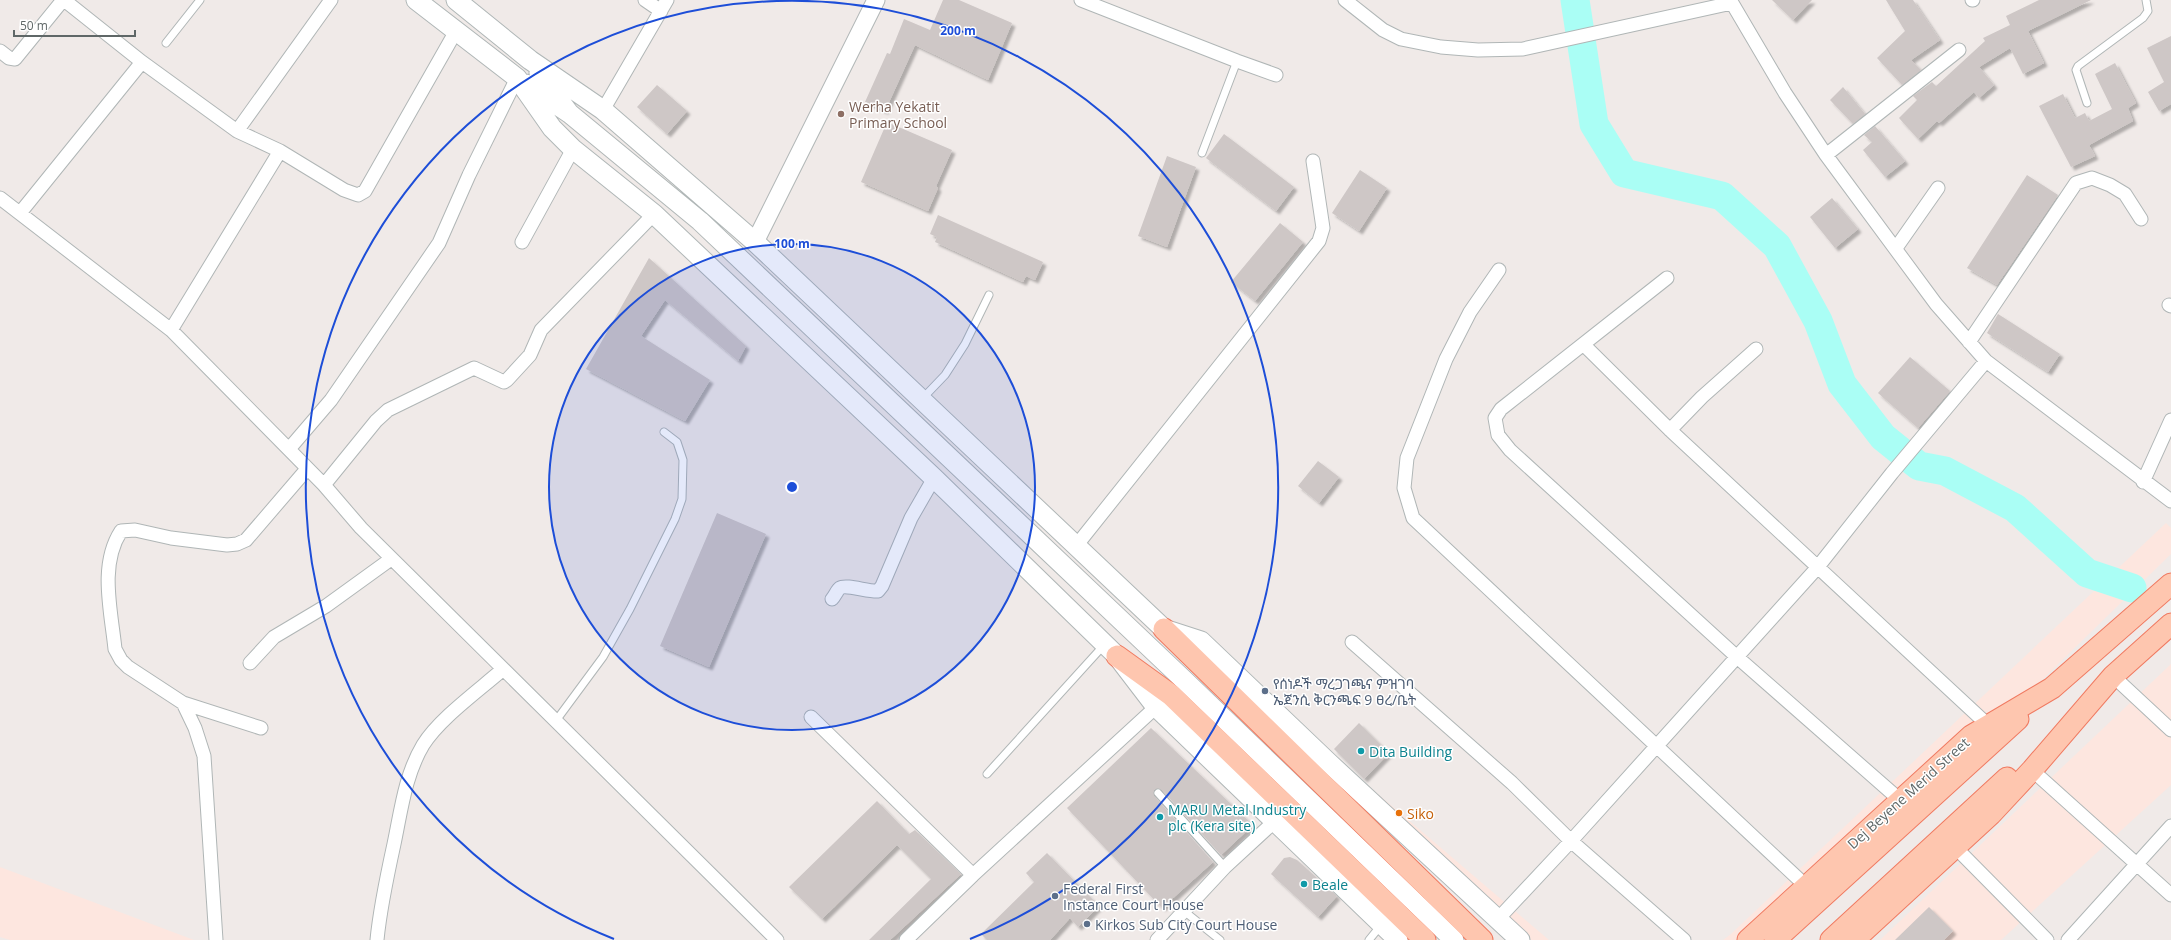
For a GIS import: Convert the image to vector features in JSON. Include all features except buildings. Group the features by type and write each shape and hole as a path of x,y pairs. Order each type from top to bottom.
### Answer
{"main road":[{"path":"416,0 517,78 569,113 700,221 1178,674 1454,940"},
{"path":"458,1 530,60 603,110 755,242 1164,629 1482,940"},
{"path":"530,60 569,113"},
{"path":"517,78 552,128 573,149 654,214 934,478 1111,650 1171,695 1425,940"},
{"name":"Dej Beyene Merid Street","path":"1748,940 1971,736 2052,688 2171,584"},
{"path":"1831,940 1982,802 2113,676 2171,624"},
{"path":"1164,629 1201,641 1328,762 1520,940"},
{"path":"1111,650 1156,707 1398,940"},
{"path":"1861,938 1991,814 2032,770 2113,676"},
{"path":"1775,940 2052,688"}],"street":[{"path":"0,51 9,58 15,59 64,0 142,62 237,131 280,151 344,190 358,195 365,191 456,31"},
{"path":"237,131 331,0"},
{"path":"603,110 664,6 646,0"},
{"path":"755,242 876,0"},
{"path":"1081,0 1236,61 1276,75"},
{"path":"1345,0 1383,30 1401,40 1441,47 1478,50 1523,49 1731,2 1785,93 1826,155 1936,304 1969,342 1986,361 2143,482 2171,501"},
{"path":"1826,155 1960,50"},
{"path":"20,213 142,62"},
{"path":"289,449 330,400 439,243 447,229 469,175 517,78"},
{"path":"522,242 573,149"},
{"path":"171,330 280,151"},
{"path":"1076,546 1319,241 1323,228 1313,161"},
{"path":"1969,342 2076,183 2092,178 2110,185 2125,194 2141,219"},
{"path":"1896,248 1938,188"},
{"path":"0,198 171,330 324,485 361,528 502,670 777,940"},
{"path":"324,485 376,420 388,410 474,368 504,382 507,380 530,355 541,330 654,214"},
{"path":"1499,270 1470,312 1446,359 1407,458 1404,488 1413,518 1806,886"},
{"path":"1667,278 1501,410 1495,418 1498,435 1510,450 1736,657 1900,800"},
{"path":"1584,345 1670,430 1989,726"},
{"path":"1670,430 1702,398 1756,350"},
{"path":"1498,919 1571,842 1817,568 1892,473 1986,361"},
{"path":"2143,482 2171,420"},
{"path":"261,728 183,703 128,667 121,660 115,649 108,568 114,543 121,531 135,530 172,538 227,545 237,544 246,540 307,469"},
{"path":"832,598 840,588 845,587 870,592 878,591 882,586 911,518 934,478"},
{"path":"250,663 274,637 326,606 391,558"},
{"path":"1352,642 1517,788 1571,842 1684,940"},
{"path":"377,940 379,916 403,800 412,768 423,745 439,725 502,670"},
{"path":"2113,676 2171,730"},
{"path":"183,703 195,728 204,756 216,940"},
{"path":"906,940 973,875 1156,707"},
{"path":"812,717 973,875"},
{"path":"2032,770 2171,895"},
{"path":"1157,940 1225,867 1275,821"},
{"path":"2068,940 2171,826"},
{"path":"1955,847 2048,940"}],"lane":[{"path":"166,43 200,0"},
{"path":"2087,103 2076,70 2078,66 2143,18 2148,10 2146,0"},
{"path":"1202,153 1236,61"},
{"path":"922,399 944,375 965,344 989,295"},
{"path":"555,722 603,657 630,609 675,519 682,499 683,460 677,442 664,432"},
{"path":"987,774 1111,650"},
{"path":"1158,793 1225,867"},
{"path":"1184,911 1220,940"},
{"path":"1369,940 1382,924"}],"shaded area":[{"path":"2166,523 2171,528 2171,554 1974,746 1757,940 1723,940 1731,934"},
{"path":"2171,664 2171,785 2001,940 1880,940"},
{"path":"1365,783 1549,940 1514,940"},
{"path":"0,867 194,940 10,940 0,937"}],"waterway":[{"path":"1575,0 1594,124 1624,173 1722,196 1777,246 1818,321 1842,384 1883,437 1919,466 1945,471 2015,508 2087,573 2132,588"}],"place":[{"name":"Werha Yekatit Primary School","path":"841,114"},
{"name":"የሰነዶች ማረጋገጫና ምዝገባ ኤጀንሲ ቅርንጫፍ 9 ፀረ/ቤት","path":"1265,691"},
{"name":"Dita Building","path":"1361,751"},
{"name":"Siko","path":"1399,813"},
{"name":"MARU Metal Industry plc (Kera site)","path":"1160,817"},
{"name":"Beale","path":"1304,884"},
{"name":"Federal First Instance Court House","path":"1055,896"},
{"name":"Kirkos Sub City Court House","path":"1087,924"}]}
